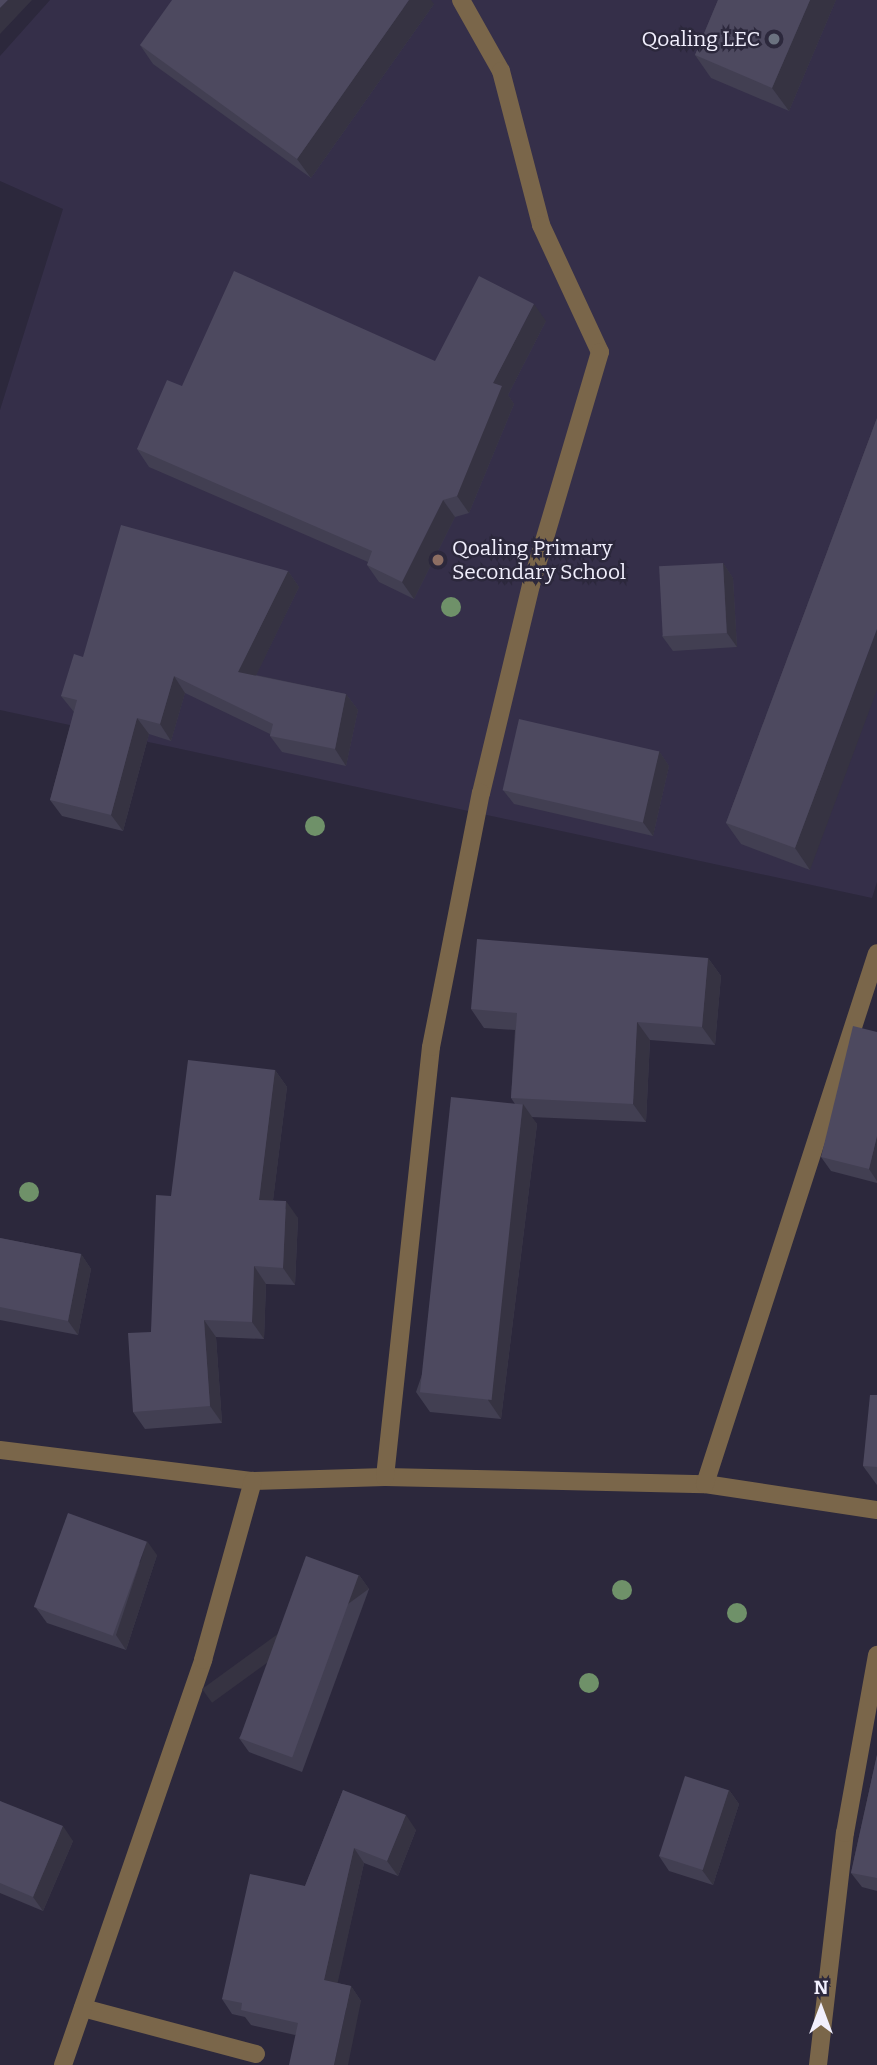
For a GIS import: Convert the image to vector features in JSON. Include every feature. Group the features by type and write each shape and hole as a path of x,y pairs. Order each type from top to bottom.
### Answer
{"street":[{"path":"385,1477 431,1047 481,793 531,585 600,352 541,225 501,71 461,0"},
{"path":"705,1484 877,953"},
{"path":"0,1450 253,1481 385,1477 705,1484 877,1510"},
{"path":"63,2065 203,1660 253,1481"},
{"path":"818,2065 845,1833 877,1655"},
{"path":"83,2008 256,2054"}],"shaded area":[{"name":"Qoaling Primary Secondary School","path":"50,0 877,0 877,882 872,898 0,710 0,410 63,209 0,181 0,56"}],"building":[{"path":"0,0 8,0 0,8"},
{"path":"172,0 409,0 297,159 140,45"},
{"path":"718,0 810,0 772,88 695,55"},
{"path":"234,271 435,361 479,276 534,304 493,383 502,386 457,496 443,500 402,582 367,565 372,551 137,449 167,380 182,386"},
{"path":"877,418 877,629 795,848 726,823"},
{"path":"121,525 288,571 238,672 346,694 335,749 270,736 273,724 174,676 160,724 137,718 111,815 50,800 77,700 61,696 74,654 83,657"},
{"path":"723,563 727,633 663,636 659,566"},
{"path":"519,719 659,751 643,823 503,790"},
{"path":"477,939 708,958 702,1027 637,1022 633,1104 511,1098 517,1013 471,1009"},
{"path":"853,1026 877,1032 877,1136 869,1169 821,1157"},
{"path":"188,1060 275,1070 259,1200 286,1201 283,1268 254,1266 252,1322 204,1320 210,1406 133,1412 128,1333 151,1332 156,1195 171,1196"},
{"path":"451,1097 523,1105 492,1400 420,1392"},
{"path":"0,1238 81,1254 68,1321 0,1307"},
{"path":"870,1395 877,1395 877,1467 863,1466"},
{"path":"68,1513 147,1542 113,1636 34,1607"},
{"path":"306,1556 359,1575 292,1757 240,1738"},
{"path":"877,1755 877,1878 851,1873"},
{"path":"685,1776 729,1790 703,1870 659,1856"},
{"path":"343,1790 406,1815 387,1861 354,1848 324,1980 351,1986 334,2065 289,2065 298,2023 241,2010 242,2003 222,1999 250,1874 305,1886"},
{"path":"0,1801 63,1826 33,1897 0,1883"}],"place":[{"name":"Qoaling LEC","path":"774,39"},
{"name":"Qoaling Primary Secondary School","path":"438,560"}]}
